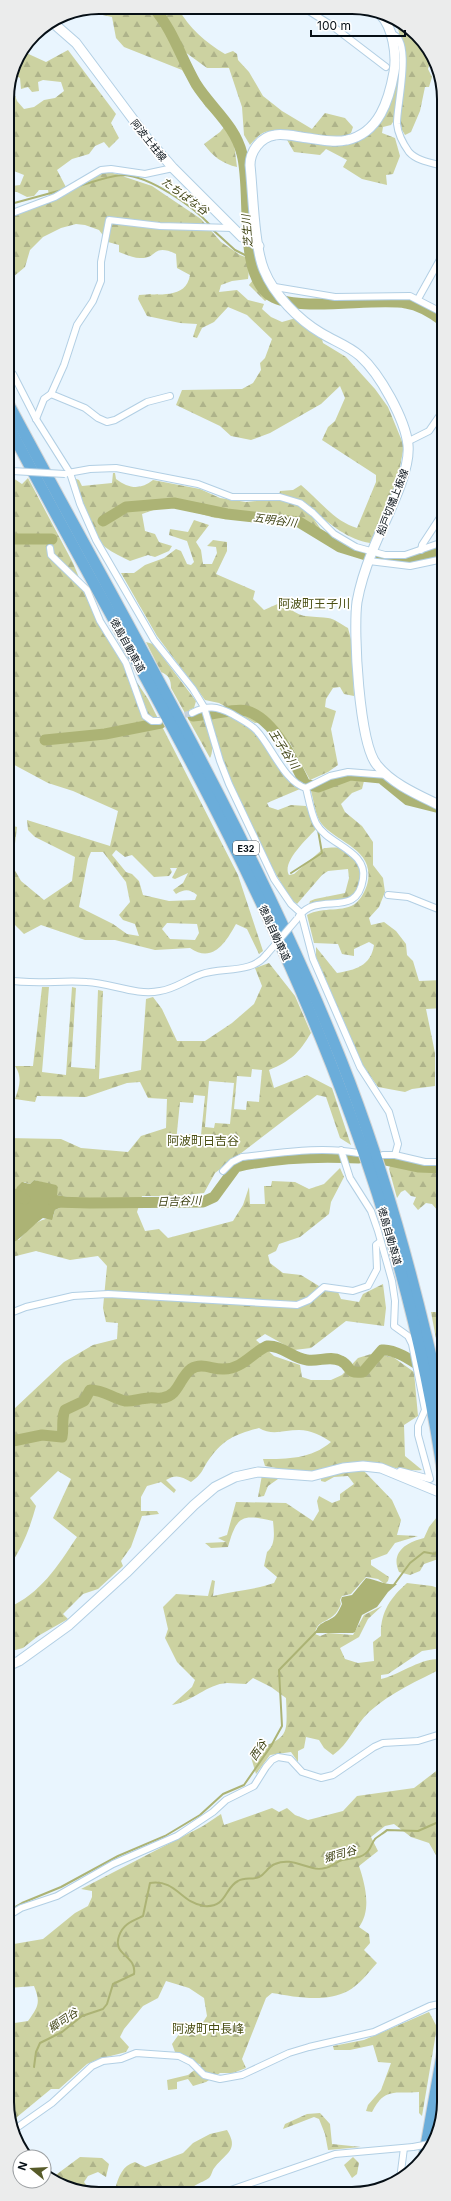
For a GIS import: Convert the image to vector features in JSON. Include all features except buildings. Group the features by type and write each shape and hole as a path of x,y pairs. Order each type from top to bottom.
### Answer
{"highway":[{"name":"徳島自動車道","path":"14,414 207,769 304,970 334,1042 384,1177 406,1249 419,1321 437,1440"},
{"name":"徳島自動車道","path":"14,436 193,766 292,969 325,1048 374,1180 419,1321 437,1387"},
{"path":"426,2145 437,2084"}],"main road":[{"name":"船戸切幡上板線","path":"383,19 391,34 394,50 394,69 390,94 379,119 363,133 348,140 334,141 275,135 264,140 255,148 250,158 255,245 264,270 280,296 294,313 321,333 361,357 372,370 387,394 400,420 409,454 403,476 370,557 357,601 355,623 357,655 366,738 370,753 376,764 387,775 437,804"},
{"name":"阿波土柱線","path":"56,25 76,43 147,138 173,168 242,237 255,245"},
{"path":"14,1663 69,1626 215,1486 235,1477 258,1472 312,1476 343,1468 363,1466 381,1468 397,1474 410,1482 437,1492"}],"street":[{"path":"314,14 331,25 386,67"},
{"path":"391,34 394,34 399,39 403,56 397,124 401,139 410,153 418,159 437,164"},
{"path":"14,212 55,197 101,170 111,168 145,174 173,168"},
{"path":"36,419 44,399 52,394 64,365 77,325 93,301 101,281 102,255 109,220 160,226 233,228"},
{"path":"418,299 437,265"},
{"path":"275,287 335,298 410,296 437,310"},
{"path":"14,376 67,474 96,540 154,640 193,689 204,707 220,761 229,784 274,879 299,916 313,959 360,1067 389,1112 398,1144 395,1155"},
{"path":"52,394 85,408 98,418 107,422 115,420 147,402 170,396"},
{"path":"407,442 429,431 437,419"},
{"path":"14,470 67,474 90,469 116,468 198,484 232,497 280,497 300,503 313,513 334,534 370,557 410,566 437,560"},
{"path":"422,550 422,545 437,522"},
{"path":"370,557 405,555 437,544"},
{"path":"50,548 51,555 87,590 100,621 126,663 145,716 152,721 159,722"},
{"path":"14,980 87,982 145,992 159,992 175,987 202,974 252,966 261,962 299,916 313,906 326,903 346,903 356,897 362,886 364,873 361,863 354,854 324,832 316,824 307,787 282,767 256,730 218,707 204,707 192,713"},
{"path":"307,787 330,776 348,772 387,775"},
{"path":"388,895 408,897 437,908"},
{"path":"223,1171 232,1162 242,1157 319,1150 358,1153"},
{"path":"342,1152 350,1178 371,1211 393,1288 395,1301 394,1326 408,1336 412,1344 426,1410 418,1426 418,1435 430,1479 400,1471 397,1474"},
{"path":"383,1154 395,1155 425,1162 437,1162"},
{"path":"14,1312 26,1307 73,1296 108,1294 297,1305 309,1300 324,1287 353,1291 368,1286 377,1269 376,1244 380,1242"},
{"path":"14,1912 21,1908 57,1896 113,1864 177,1836 213,1812 226,1800 254,1786 266,1766 278,1757 290,1759 302,1772 321,1778 333,1775 374,1747 383,1743 418,1741 437,1735"},
{"path":"18,2127 52,2103 92,2066 103,2061 121,2059 136,2053 179,2056 191,2062 204,2075 220,2079 242,2075 289,2053 374,2032 430,2006 437,2004"},
{"path":"239,2187 335,2154 426,2145"},
{"path":"401,2172 404,2148"}],"green space":[{"path":"98,14 181,14 192,28 211,45 225,54 233,51 237,54 238,60 249,72 263,96 282,111 312,129 325,113 345,118 353,127 351,133 346,136 350,142 381,121 399,33 398,27 408,35 423,52 430,64 428,69 432,77 429,87 425,87 420,111 411,132 405,135 401,124 393,122 391,125 383,127 382,133 395,138 400,156 393,174 386,175 387,185 362,179 343,167 347,160 326,149 320,155 294,152 283,133 272,131 264,132 250,145 244,135 242,107 229,68 207,68 174,44 196,88 233,136 237,167 218,159 204,144 220,132 225,126 206,107 182,70 124,47 116,38 112,17"},
{"path":"68,50 116,114 111,123 119,138 109,148 104,142 95,146 89,154 72,159 57,170 68,191 102,173 113,173 152,186 201,219 221,242 240,255 253,260 256,268 273,295 265,301 249,285 253,280 249,270 248,279 232,281 221,285 219,292 237,290 248,300 264,304 262,309 271,317 282,322 296,318 322,339 323,343 346,357 375,389 388,407 404,446 397,482 370,543 354,539 347,535 326,521 314,510 311,515 320,528 313,532 303,527 267,521 215,518 173,506 162,507 142,514 145,531 155,534 159,542 172,546 169,551 155,557 148,555 130,561 114,553 100,542 91,525 74,478 79,480 82,486 112,483 113,473 115,473 116,479 130,486 139,487 153,480 200,489 220,498 246,502 278,499 280,491 293,490 301,485 341,521 357,528 376,482 376,475 322,440 328,427 335,421 345,398 340,386 321,404 270,433 251,440 231,436 220,426 176,405 182,390 242,389 253,383 261,370 260,363 265,358 272,339 247,315 228,307 214,322 202,328 197,338 193,337 197,324 180,323 147,316 138,299 139,295 170,294 177,292 187,283 190,275 177,268 176,254 163,250 146,258 132,257 119,252 119,245 108,242 99,230 85,225 76,224 61,228 43,237 30,250 25,267 14,276 14,209 37,207 50,200 48,190 39,190 34,196 27,197 14,192 14,186 20,185 24,175 14,171 14,93 17,101 24,109 34,107 44,100 55,98 64,91 61,82 43,80 38,82 39,91 32,92 28,87 21,89 20,78 17,77 20,66 27,53 46,62"},
{"path":"28,478 73,563 98,624 148,699 238,875 263,951 259,954 247,929 236,924 228,938 218,949 205,954 190,948 155,950 115,940 85,940 41,925 24,934 14,924 14,869 21,881 44,900 72,881 75,857 35,837 28,830 27,820 110,846 118,811 73,791 48,783 14,765 14,479 22,484","holes":["116,850 125,857 132,855 154,877 169,876 172,872 170,868 177,868 172,878 175,879 188,873 183,883 173,890 176,894 187,890 192,892 197,895 195,900 169,901 143,895 139,881 132,874 126,872 112,855","91,852 103,852 126,882 130,902 119,915 123,920 135,924 139,936 127,934 113,924 79,907 88,859","167,923 197,924 199,933 195,940 170,939 162,929"]},
{"path":"194,520 209,525 196,542 201,550 203,564 212,564 217,553 216,547 207,546 213,540 227,542 227,551 216,574 255,591 253,599 264,610 282,602 294,612 304,616 331,619 348,628 352,643 354,696 344,694 340,687 333,688 326,699 325,707 336,711 331,729 338,765 328,772 310,780 290,743 271,721 255,723 219,703 205,700 157,636 121,573 134,573 145,565 164,558 176,549 181,551 187,564 191,565 194,562 187,541 169,535 170,529 188,532"},
{"path":"146,642 153,644 196,701 194,708 189,710 193,719 205,717 212,743 212,754 210,758 171,688 169,678 161,672"},
{"path":"224,715 237,720 257,736 282,769 300,789 267,803 269,807 278,810 291,805 306,806 317,828 292,857 289,863 289,875 294,874 324,848 339,848 352,856 360,869 360,884 357,891 351,897 336,901 309,904 310,901 315,899 345,893 349,878 348,869 328,871 322,875 297,904 290,897 257,839 223,764 210,716"},
{"path":"351,780 364,781 362,789 352,793 341,804 345,812 362,826 373,842 373,865 383,878 385,892 379,907 369,918 371,925 384,922 396,931 406,944 407,955 413,961 419,981 437,980 437,1008 426,1009 435,1053 435,1086 412,1089 405,1092 378,1087 362,1064 316,957 316,947 337,973 344,972 361,966 366,962 374,945 369,942 354,949 354,956 342,954 338,944 314,943 307,915 313,912 346,908 356,903 364,892 369,873 366,863 361,855 321,823 316,812 311,791"},
{"path":"14,826 17,827 14,852"},
{"path":"269,963 295,996 311,1033 294,1056 269,1070 274,1088 307,1075 332,1088 351,1145 340,1138 326,1097 317,1095 215,1173 204,1193 177,1196 142,1196 137,1212 145,1231 159,1229 168,1238 233,1221 243,1205 249,1187 250,1204 265,1204 264,1186 271,1186 272,1181 295,1182 309,1189 324,1184 340,1168 344,1177 331,1202 329,1214 300,1237 279,1244 276,1251 268,1255 270,1263 283,1273 301,1275 327,1291 338,1292 341,1299 359,1302 363,1294 383,1284 386,1308 384,1326 346,1321 311,1348 294,1350 265,1334 256,1340 274,1356 300,1365 302,1377 311,1380 331,1380 342,1375 358,1358 371,1354 393,1357 414,1372 418,1416 404,1425 405,1456 422,1470 359,1463 344,1464 308,1472 286,1470 265,1466 263,1459 281,1459 307,1455 323,1448 331,1442 316,1434 303,1430 269,1432 259,1428 237,1435 220,1446 200,1474 191,1482 178,1476 166,1480 176,1490 174,1493 161,1482 147,1486 141,1497 141,1511 157,1511 159,1514 142,1516 131,1547 121,1561 123,1566 98,1589 83,1594 63,1614 68,1619 38,1636 23,1648 14,1650 14,1605 30,1595 39,1587 55,1569 77,1537 53,1518 71,1479 58,1471 30,1498 36,1506 34,1514 14,1559 14,1409 64,1362 93,1345 117,1339 118,1323 106,1322 103,1308 107,1266 98,1256 70,1260 36,1251 14,1256 14,1238 19,1240 34,1225 42,1220 53,1217 55,1210 68,1204 68,1197 56,1195 58,1187 34,1180 30,1184 24,1182 14,1202 14,1138 61,1139 81,1148 128,1152 141,1136 166,1128 167,1099 148,1098 140,1082 127,1083 86,1097 37,1096 35,1102 15,1099 20,1079 15,1066 33,1066 42,987 49,987 42,1072 66,1075 72,987 76,988 71,1067 95,1069 98,990 103,991 99,1079 141,1070 146,999 153,997 162,1009 177,1041 205,1041 232,1023 254,1004 262,986 255,968","holes":["252,1069 262,1070 259,1102 247,1101 246,1110 234,1109 237,1076 251,1077","209,1081 234,1083 230,1124 215,1123 214,1128 205,1127","194,1095 205,1096 201,1135 189,1134 188,1143 176,1142 180,1102 193,1103"]},
{"path":"391,1163 419,1169 422,1172 423,1169 437,1170 437,1210 432,1204 426,1203 418,1210 413,1204 416,1197 411,1196 405,1190 401,1192 397,1198 389,1169"},
{"path":"431,1312 437,1312 437,1344"},
{"path":"354,1470 364,1471 392,1500 401,1520 397,1535 418,1536 395,1543 387,1554 371,1560 371,1565 389,1577 388,1581 385,1584 378,1579 366,1577 351,1594 342,1596 340,1600 341,1604 337,1612 317,1627 315,1634 320,1636 328,1633 353,1635 364,1615 382,1606 368,1619 359,1637 340,1648 345,1659 358,1663 374,1661 373,1642 381,1636 382,1620 391,1600 407,1583 432,1586 437,1588 437,1649 422,1651 388,1674 381,1675 381,1679 389,1677 422,1662 437,1659 437,1671 405,1687 377,1705 364,1717 339,1751 333,1755 324,1748 319,1740 306,1737 304,1748 298,1751 298,1762 291,1752 270,1755 256,1774 250,1754 272,1743 283,1735 287,1712 286,1698 271,1687 253,1678 246,1684 227,1683 213,1686 186,1700 172,1705 192,1687 195,1680 177,1662 165,1638 168,1629 163,1607 176,1594 208,1596 212,1580 215,1581 213,1596 274,1583 277,1577 264,1566 267,1552 272,1546 273,1542 273,1521 254,1518 242,1519 234,1528 228,1547 211,1548 205,1543 226,1542 218,1538 227,1535 236,1502 286,1503 313,1521 319,1511 317,1501 319,1496 332,1503 340,1500 340,1494 354,1484 348,1476 334,1477 325,1482 321,1481 321,1476"},
{"path":"262,1475 279,1475 278,1479 268,1486 264,1496 258,1497"},
{"path":"437,1517 437,1559 424,1564 420,1571 410,1575 399,1572 397,1565 398,1554 406,1545 424,1538 429,1527"},
{"path":"437,1770 437,1857 429,1843 411,1837 394,1824 385,1826 371,1837 378,1851 359,1866 365,1889 366,1905 363,1920 359,1927 369,1934 370,1943 364,1950 377,1963 356,1985 339,1995 320,1998 272,1993 266,1998 242,2059 246,2068 233,2073 220,2073 206,2082 193,2086 188,2079 177,2082 177,2089 168,2090 167,2080 188,2075 201,2065 175,2052 172,2044 184,2027 197,2032 207,2016 204,1998 189,1988 166,1981 158,1998 143,2006 124,2029 120,2037 129,2047 126,2052 99,2059 87,2064 59,2089 51,2089 17,2117 17,2124 14,2102 14,2023 28,2021 36,2008 38,2001 34,1986 14,1988 14,1944 43,1939 75,1913 88,1906 92,1897 92,1891 81,1889 203,1826 221,1814 224,1825 272,1808 279,1812 287,1808 295,1815 308,1820 343,1811 357,1796 414,1788"},
{"path":"429,2012 437,2027 422,2116 419,2113 419,2092 391,2093 381,2099 372,2112 366,2111 368,2105 381,2090 391,2063 378,2062 373,2045 350,2050 334,2050 333,2046 364,2040"},
{"path":"320,2113 330,2124 332,2144 361,2147 328,2150 325,2134 319,2119 314,2117 283,2129 285,2124 307,2114"},
{"path":"227,2130 232,2142 232,2147 214,2168 209,2178 194,2187 116,2187 122,2172 127,2166 135,2162 145,2167 183,2153 193,2143 210,2134"},
{"path":"80,2157 102,2158 109,2164 106,2177 98,2172 88,2176 84,2182 87,2186 66,2181 55,2175"},
{"path":"353,2157 359,2163 357,2174 352,2178 344,2165"}],"shaded area":[{"path":"34,1180 56,1185 58,1187 57,1195 68,1197 70,1200 68,1204 55,1210 52,1220 43,1218 19,1239 14,1242 14,1192 22,1182 30,1184"},
{"path":"366,1578 384,1583 397,1584 388,1592 377,1607 362,1615 355,1632 316,1633 321,1624 335,1616 342,1604 342,1597 352,1595"}],"waterway":[{"name":"芝生川","path":"158,14 166,25 196,84 228,125 239,144 245,169 249,249 253,267 259,283 268,294 280,300 295,303 406,303 425,309 437,317"},
{"name":"たちばな谷","path":"78,186 118,175 134,177 146,181 171,194 194,210 211,226"},
{"name":"たちばな谷","path":"14,203 62,190"},
{"name":"たちばな谷","path":"213,230 235,250 249,257"},
{"name":"五明谷川","path":"103,521 126,507 174,503 227,514 299,522 340,547 379,559 402,560 437,553"},
{"name":"五明谷川","path":"14,539 52,539"},
{"name":"王子谷川","path":"211,714 243,710 257,715 282,742 305,784 318,787 350,775 381,778 408,800 437,807"},
{"name":"王子谷川","path":"193,716 202,715"},
{"name":"王子谷川","path":"45,740 105,734 161,723"},
{"path":"291,873 322,853 318,830"},
{"name":"日吉谷川","path":"54,1202 203,1202 214,1197 236,1167 282,1159 329,1157 359,1158"},
{"name":"日吉谷川","path":"386,1160 419,1167 437,1168"},
{"name":"日吉谷川","path":"14,1194 25,1199"},
{"path":"14,1441 42,1435 62,1437 63,1417 65,1410 84,1401 90,1390 100,1391 125,1401 168,1397 191,1369 199,1366 220,1369 230,1368 242,1364 267,1346 277,1347 297,1357 307,1360 337,1359 354,1372 363,1372 382,1350 389,1350 405,1357 437,1377"},
{"name":"西谷","path":"393,1586 410,1563 424,1552 435,1554 437,1551"},
{"name":"西谷","path":"14,1908 61,1887 118,1856 165,1836 200,1815 223,1794 244,1785 271,1746 282,1726 279,1670 317,1631"},
{"name":"郷司谷","path":"34,2067 36,2052 40,2043 62,2032 82,2016 103,2009 107,2004 113,1984 134,1974 132,1963 119,1948 119,1936 125,1926 143,1916 150,1883 166,1884 196,1904 211,1906 221,1901 233,1884 243,1879 259,1877 270,1867 280,1862 289,1862 316,1869 322,1869 342,1860 363,1856 369,1851 375,1839 387,1830 418,1831 437,1823"}],"tunnel":[{"path":"176,717 192,713"}],"district":[{"name":"阿波町王子川","path":"314,603"},
{"name":"阿波町日吉谷","path":"203,1140"},
{"name":"阿波町中長峰","path":"208,2028"}]}
